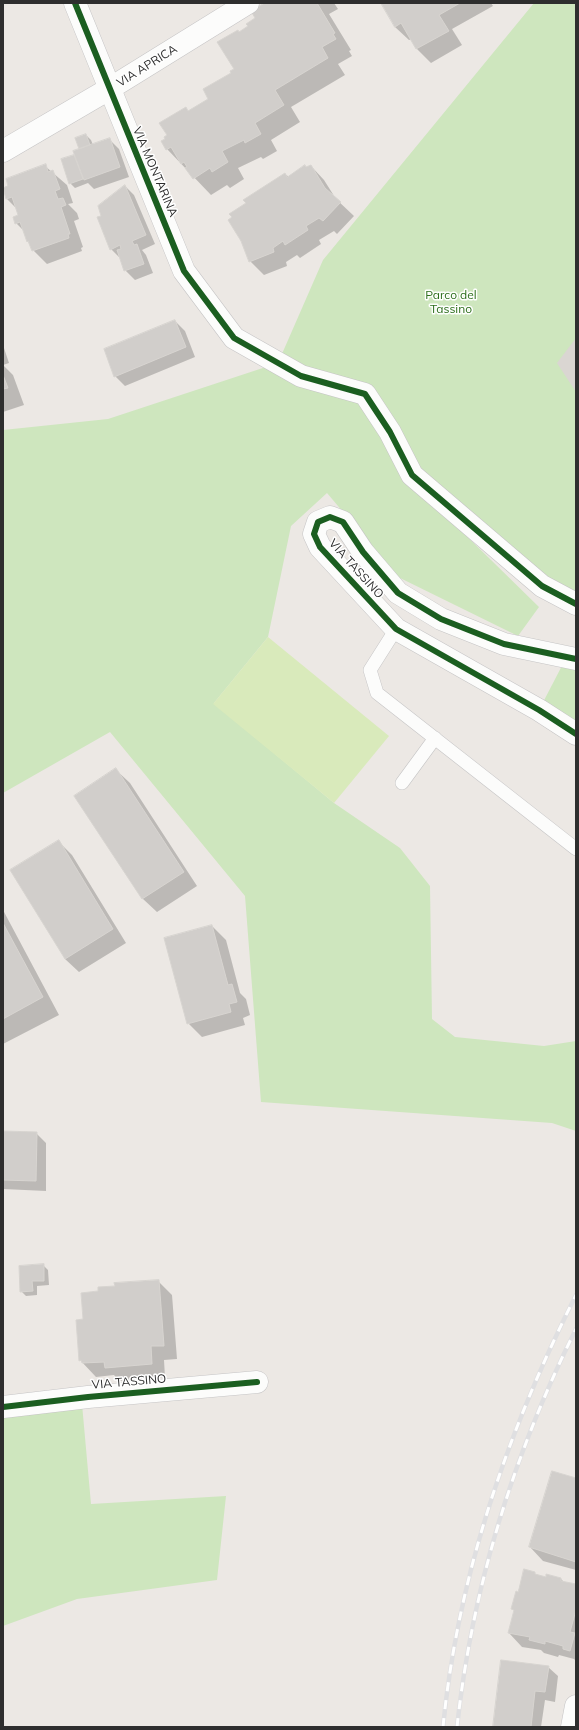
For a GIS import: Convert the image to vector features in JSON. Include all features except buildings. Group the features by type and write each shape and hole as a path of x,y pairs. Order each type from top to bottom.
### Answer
{"street":[{"name":"VIA MONTARINA","path":"75,3 109,90 184,270 234,338 301,376 365,394 390,432 412,475 542,586 576,604"},
{"name":"VIA APRICA","path":"3,151 109,90 248,3"},
{"name":"VIA TASSINO","path":"576,659 504,644 441,619 398,593 363,552 343,522 330,517 318,522 314,534 320,547 396,628 539,710 576,734"},
{"name":"VIA TASSINO","path":"3,1407 88,1397 257,1382"},
{"path":"572,1727 576,1706"}],"lane":[{"path":"396,628 370,670 377,692 576,849"},
{"path":"402,783 435,738"}],"green space":[{"name":"Parco del Tassino","path":"534,3 576,3 576,604 441,511 539,607 518,636 398,577 327,493 291,526 268,637 214,703 334,803 400,848 430,886 432,1019 455,1037 544,1046 576,1041 576,1131 552,1123 261,1102 245,896 110,732 3,793 3,430 108,419 278,363 323,260"},
{"path":"268,637 389,736 334,803 213,704"},
{"path":"566,658 576,659 576,734 539,710"},
{"path":"82,1404 91,1504 226,1496 217,1580 77,1599 3,1626 3,1414"}],"shaded area":[{"path":"576,338 576,392 557,363"}],"railway":[{"path":"443,1727 450,1670 461,1614 474,1559 490,1505 508,1451 529,1398 551,1346 576,1295"},
{"path":"457,1727 473,1624 499,1523 533,1424 576,1329"}],"cycle path":[{"path":"75,3 184,271 234,338 301,376 365,394 390,432 412,475 542,586 576,604"},
{"path":"576,659 504,644 441,619 398,593 363,552 343,522 330,517 318,522 314,534 320,547 396,629 539,710 576,734"},
{"path":"3,1407 88,1397 257,1382"}]}
